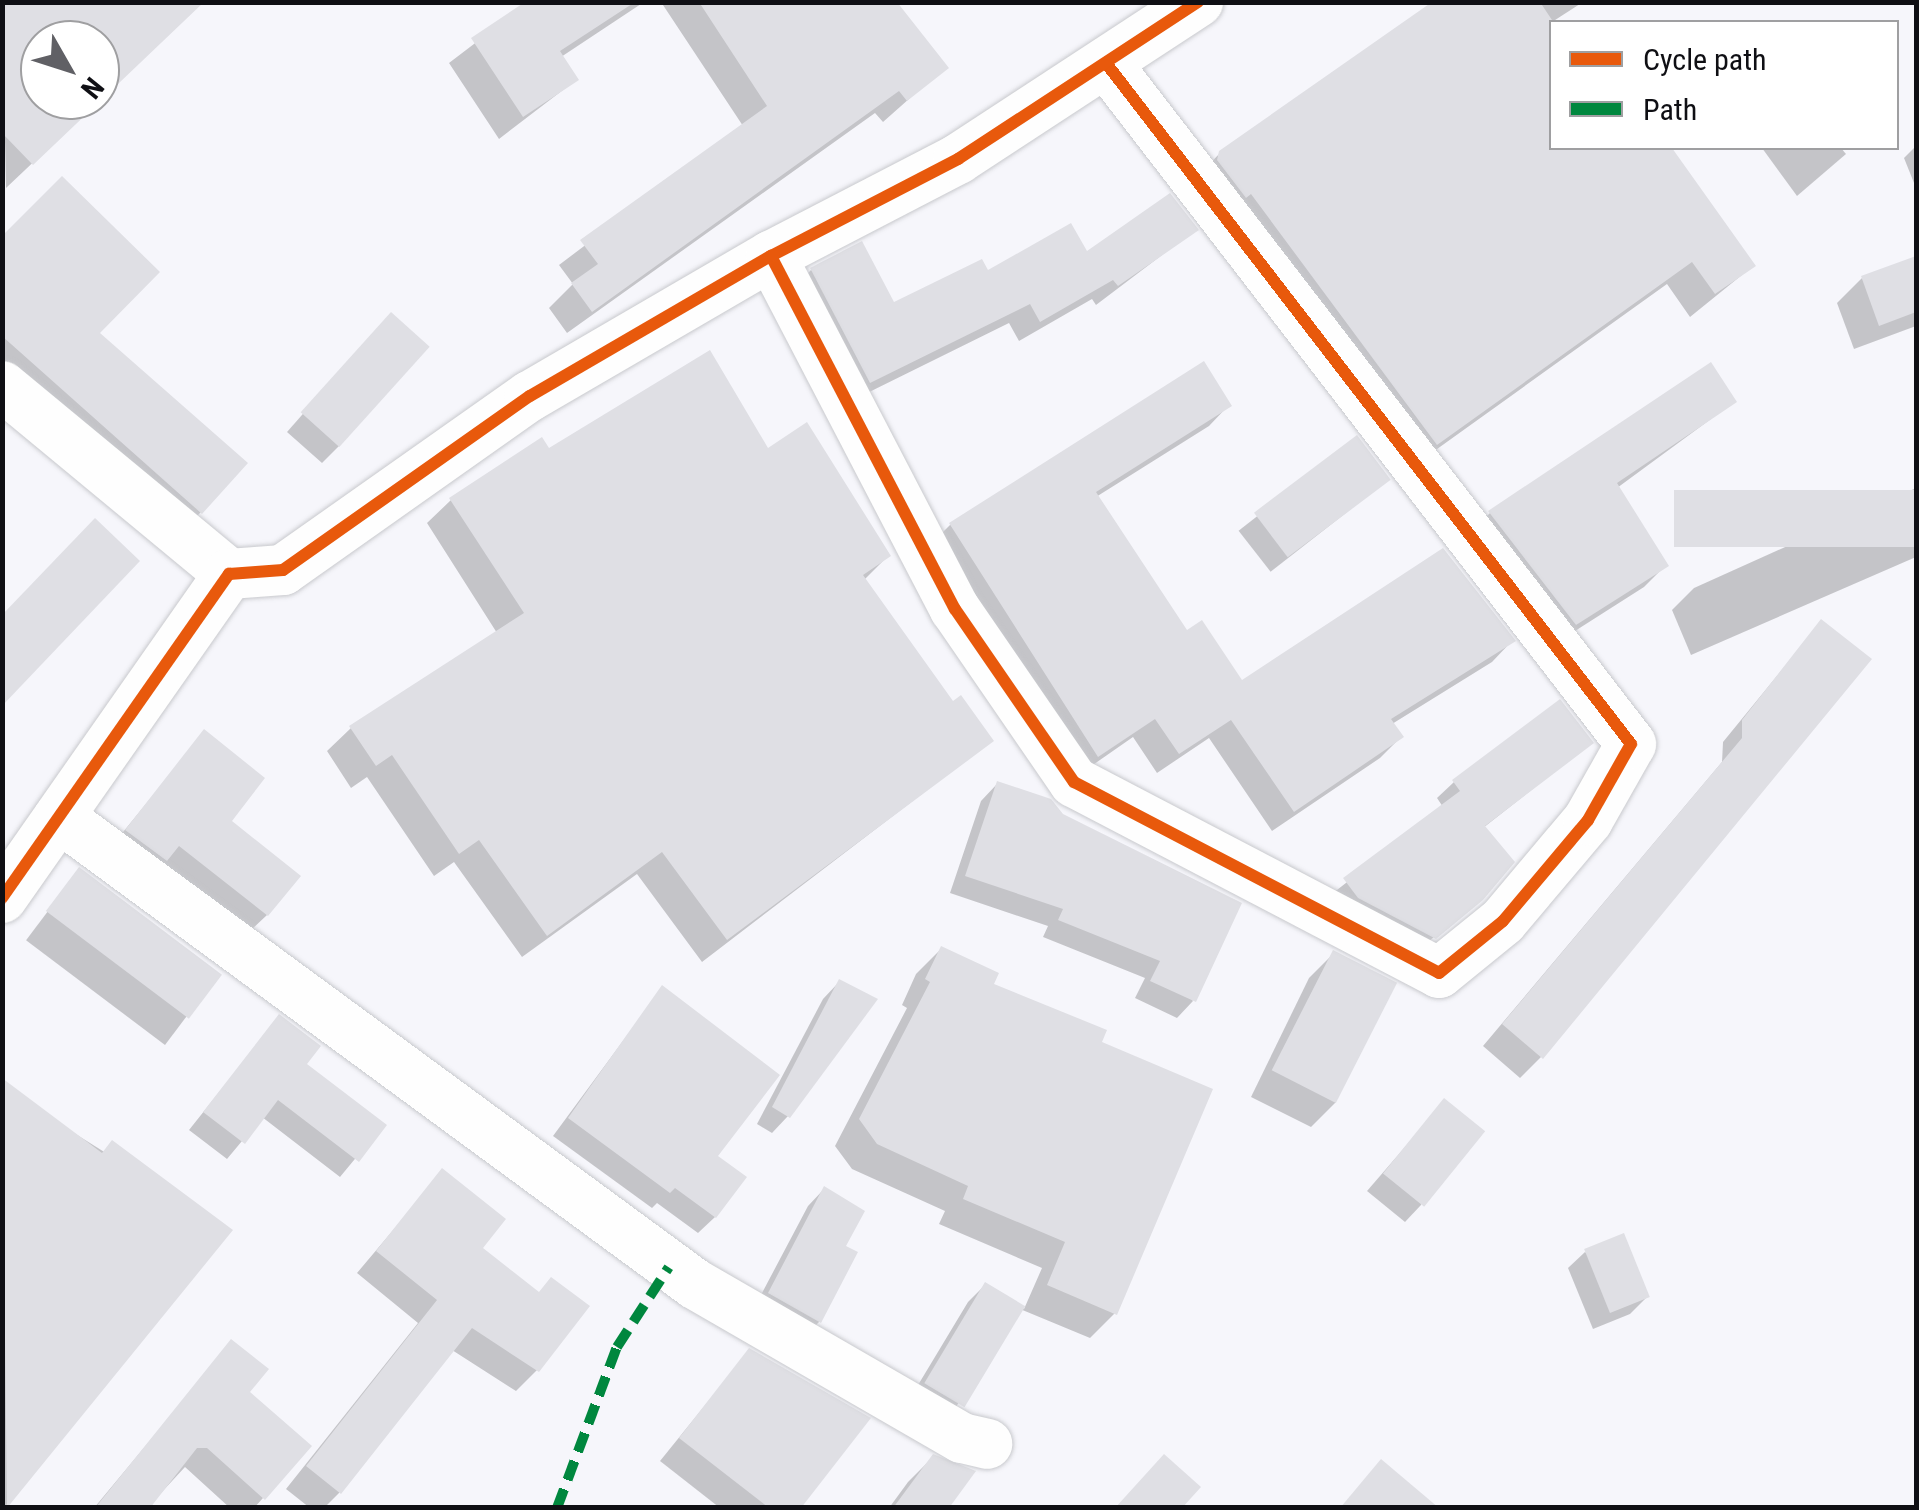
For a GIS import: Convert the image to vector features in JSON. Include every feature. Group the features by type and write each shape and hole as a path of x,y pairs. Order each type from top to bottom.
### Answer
{"street":[{"path":"2,386 229,574 283,570 530,396 770,256 958,159 1198,2"},
{"path":"770,256 955,609 1074,782 1438,973 1503,920 1588,820 1631,744 1106,64"},
{"path":"2,898 229,574"},
{"path":"58,817 695,1284 962,1438 987,1444"}],"building":[{"path":"2,2 204,2 120,82 120,20 20,20 20,120 80,120 33,165 2,133"},
{"path":"525,2 635,2 560,51 579,80 523,117 471,38"},
{"path":"699,2 897,2 949,68 907,101 899,91 592,312 571,283 598,264 580,240 767,106"},
{"path":"1432,2 1540,2 1552,20 1549,150 1673,150 1756,266 1715,294 1692,262 1437,445 1251,194 1246,198 1217,160 1219,151"},
{"path":"62,176 160,272 100,333 248,463 202,514 2,336 2,236"},
{"path":"1170,193 1199,230 1118,286 1113,280 1040,322 1030,304 870,383 810,268 862,241 894,302 982,259 988,270 1071,223 1087,251"},
{"path":"1916,256 1916,312 1879,326 1861,276"},
{"path":"391,312 430,347 339,447 301,412"},
{"path":"710,350 768,448 807,422 891,556 863,575 953,701 961,695 994,741 727,940 662,852 547,936 479,840 459,854 392,755 376,766 349,726 524,613 449,498 542,437 549,448"},
{"path":"1204,361 1232,406 1096,492 1187,630 1202,620 1242,680 1443,548 1516,641 1391,719 1404,737 1294,812 1231,720 1179,754 1155,719 1098,757 949,523"},
{"path":"1711,362 1737,402 1617,483 1669,566 1576,625 1488,511"},
{"path":"1357,435 1391,480 1288,557 1254,513"},
{"path":"1674,490 1916,490 1916,547 1674,547"},
{"path":"95,518 140,561 2,706 2,615"},
{"path":"1821,619 1872,659 1543,1059 1502,1024 1742,738 1742,720"},
{"path":"1560,699 1594,743 1485,826 1515,862 1483,900 1436,939 1358,898 1343,878 1460,791 1452,780"},
{"path":"204,729 265,778 232,821 301,876 268,916 179,846 167,861 125,830"},
{"path":"997,781 1051,799 1063,814 1242,903 1196,1002 1150,981 1160,961 1058,920 1063,909 965,876"},
{"path":"79,867 222,975 189,1019 46,911"},
{"path":"941,946 999,973 994,984 1107,1030 1102,1042 1213,1089 1117,1315 1047,1285 1065,1242 963,1199 968,1186 877,1144 859,1119 930,982 925,979"},
{"path":"1333,950 1397,983 1336,1103 1272,1070"},
{"path":"839,979 878,999 790,1118 772,1107"},
{"path":"662,985 780,1075 718,1156 747,1177 716,1218 675,1188 670,1193 568,1118"},
{"path":"279,1014 321,1046 307,1064 387,1125 359,1162 278,1100 245,1144 203,1112"},
{"path":"2,1078 102,1153 112,1140 233,1230 7,1508"},
{"path":"1444,1098 1485,1131 1424,1207 1383,1173"},
{"path":"442,1168 506,1219 483,1248 539,1292 551,1277 590,1306 539,1372 472,1328 341,1494 306,1466 437,1300 376,1251"},
{"path":"824,1186 865,1211 846,1246 858,1252 821,1323 768,1293"},
{"path":"1624,1233 1650,1297 1610,1313 1584,1249"},
{"path":"985,1282 1025,1306 965,1407 924,1383"},
{"path":"231,1339 269,1369 250,1392 312,1446 265,1500 207,1448 197,1448 150,1508 95,1508"},
{"path":"749,1348 871,1418 801,1508 769,1508 679,1438"},
{"path":"933,1454 976,1471 949,1508 893,1508"},
{"path":"1164,1454 1201,1487 1182,1508 1115,1508"},
{"path":"1381,1459 1439,1508 1340,1508"}],"marked path":[{"path":"557,1508 617,1347 669,1267"}],"cycle path":[{"path":"2,898 229,574 283,570 530,396 771,256 958,159 1198,2"},
{"path":"771,256 955,609 1074,782 1439,973 1503,921 1588,820 1631,744 1106,63"}]}
